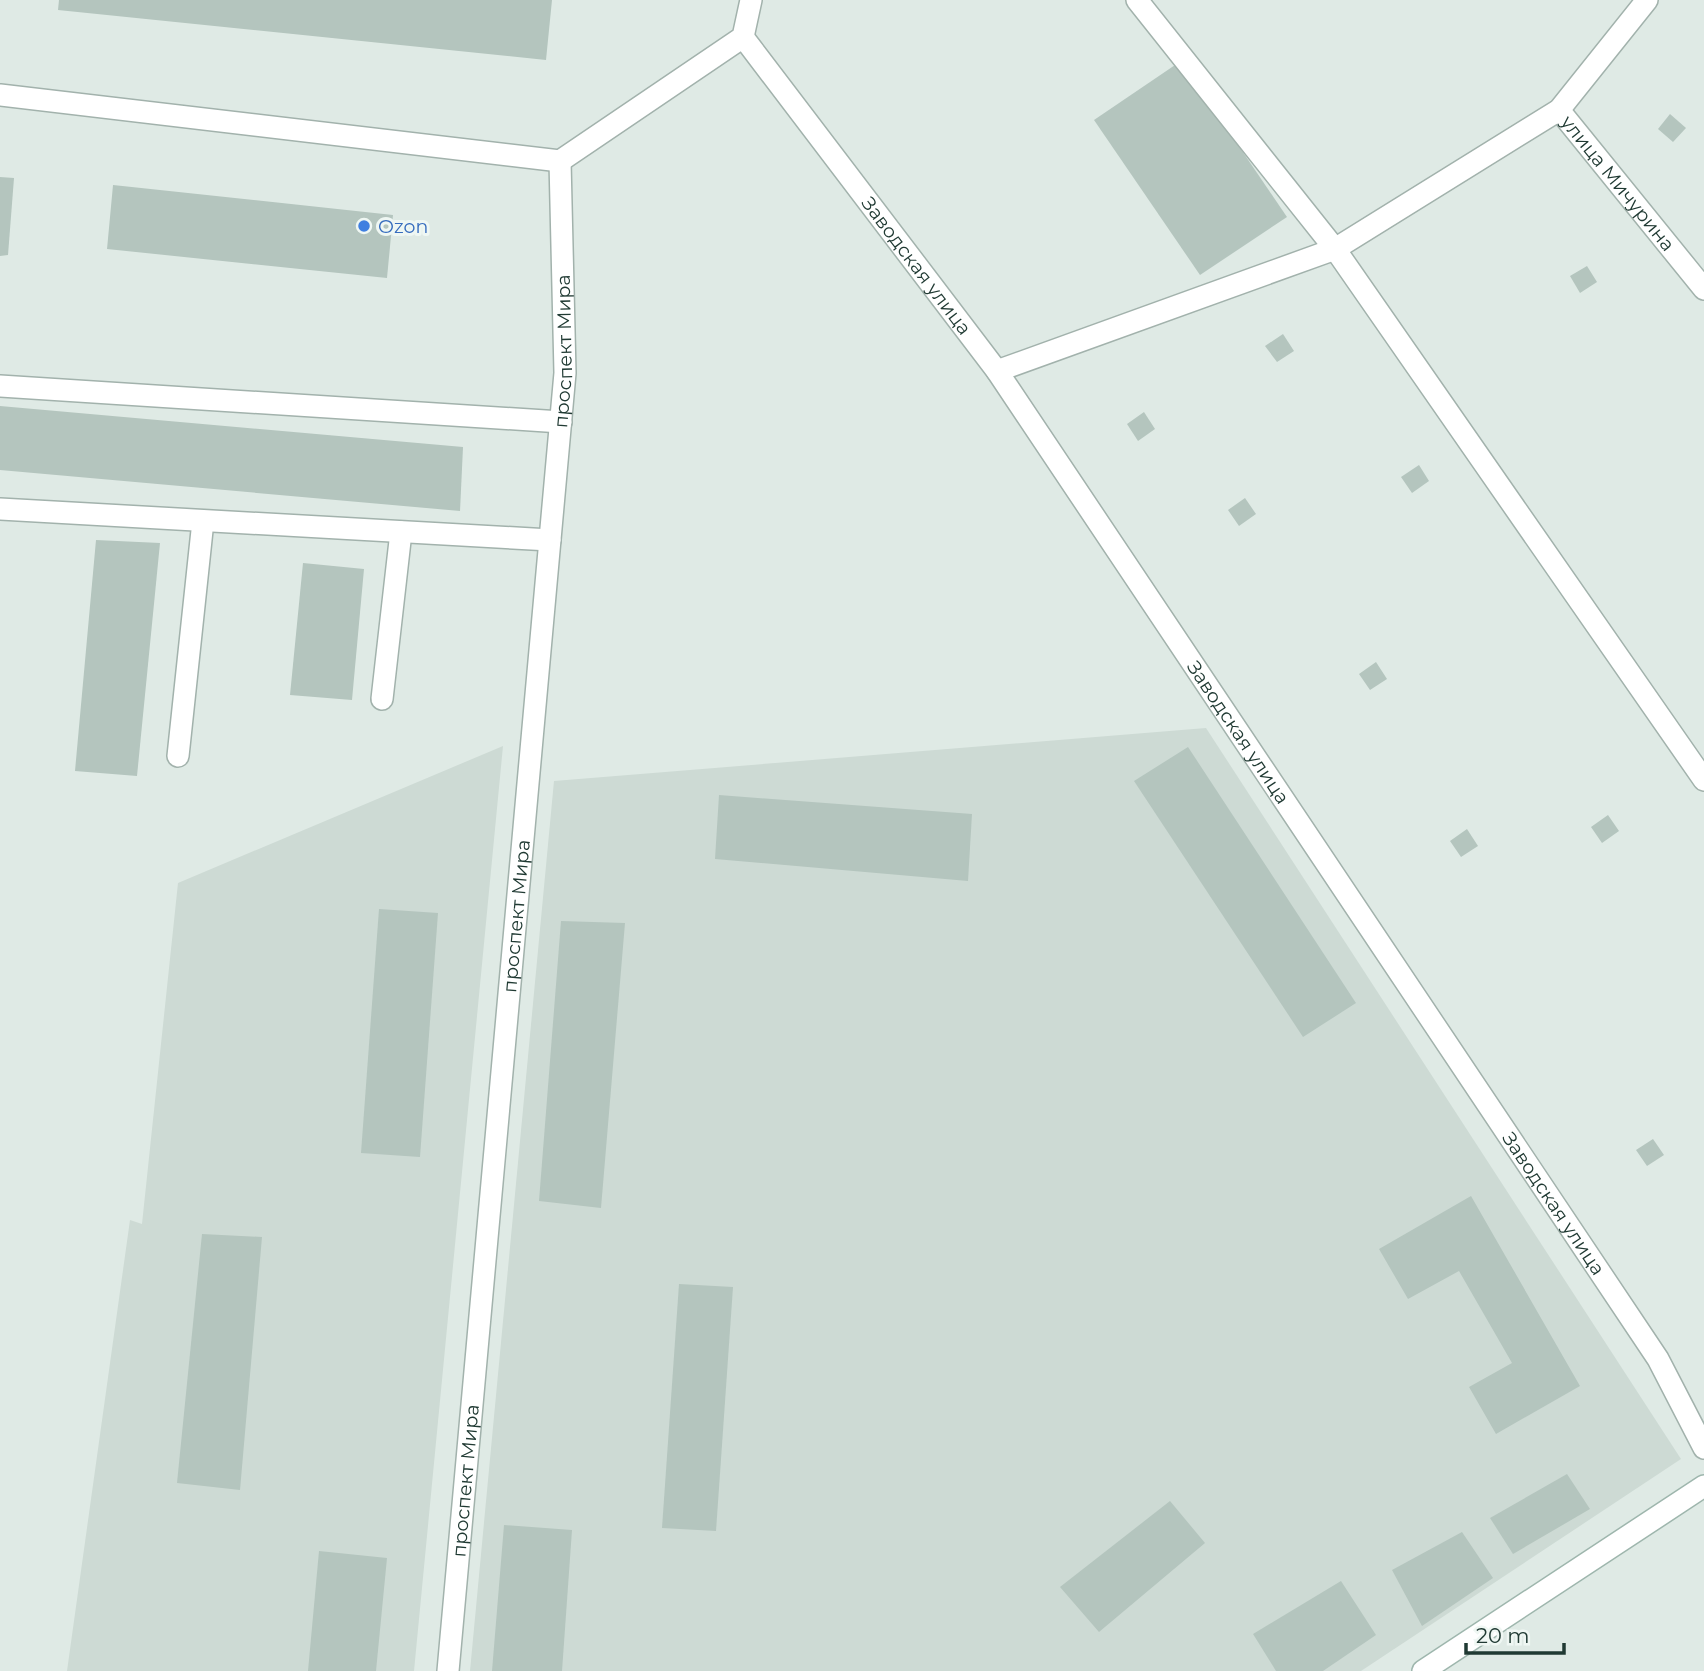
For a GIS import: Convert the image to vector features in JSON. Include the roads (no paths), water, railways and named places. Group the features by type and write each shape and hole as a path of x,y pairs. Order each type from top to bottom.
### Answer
{"street":[{"path":"0,95 560,162 743,37 751,0"},
{"path":"1137,0 1335,249 1704,780"},
{"path":"997,371 1335,249 1559,110 1647,0"},
{"name":"Заводская улица","path":"743,37 997,371 1658,1359 1704,1448"},
{"name":"улица Мичурина","path":"1559,110 1704,289"},
{"name":"проспект Мира","path":"448,1671 565,373 560,162"},
{"path":"0,386 561,422"},
{"path":"0,509 550,540"},
{"path":"178,756 203,521"},
{"path":"382,699 401,532"},
{"path":"1423,1671 1704,1486"}],"place":[{"name":"Ozon","path":"364,226"}]}
